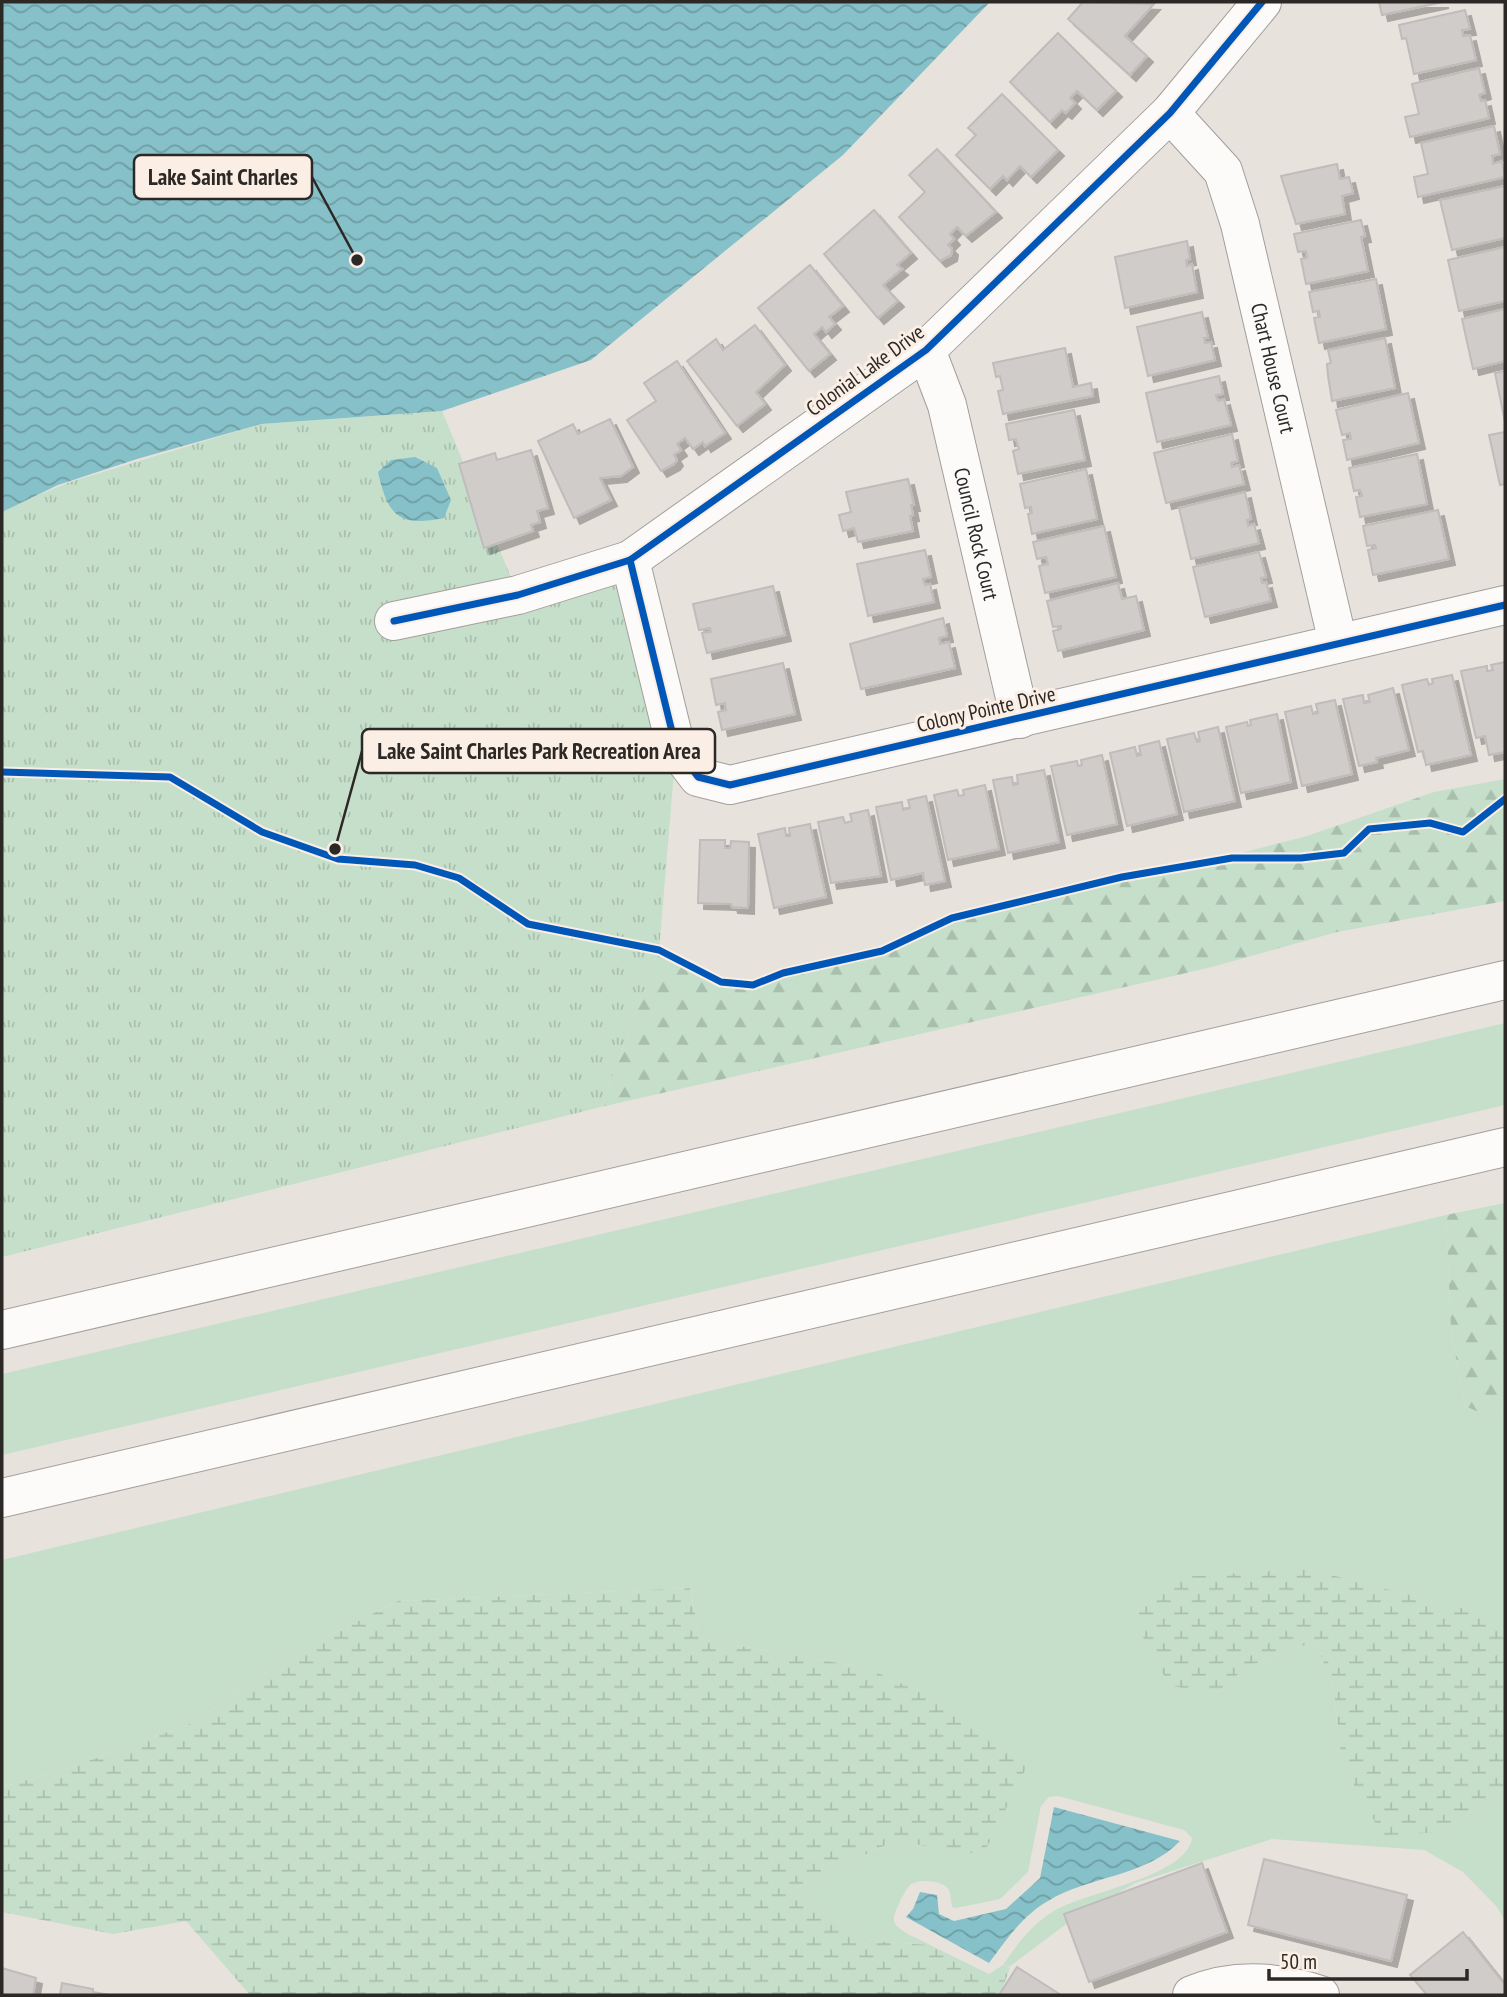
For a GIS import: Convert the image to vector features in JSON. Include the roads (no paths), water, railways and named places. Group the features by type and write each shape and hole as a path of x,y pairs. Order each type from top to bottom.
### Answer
{"main road":[{"name":"Colonial Lake Drive","path":"394,621 518,594 630,560 926,350 1170,113 1262,2"},
{"name":"Chart House Court","path":"1170,113 1223,171 1240,224 1338,643"},
{"name":"Council Rock Court","path":"926,350 947,405 1020,719"},
{"name":"Colony Pointe Drive","path":"630,560 676,748 698,777 730,785 1505,605"},
{"path":"2,1331 1505,980"},
{"path":"2,1497 1505,1147"},
{"path":"1192,1995 1209,1988 1255,1982 1320,1995"}],"water":[{"path":"2,2 990,2 843,155 591,360 442,411 261,424 137,459 58,485 2,512"},
{"path":"415,457 437,468 451,500 444,518 416,521 406,519 391,508 386,499 378,472 391,460"},
{"path":"1054,1807 1180,1841 1151,1862 1081,1886 1048,1901 1023,1921 989,1963 906,1917 913,1909 920,1892 937,1895 939,1914 954,1921 1006,1909 1040,1878"}],"place":[{"name":"Lake Saint Charles","path":"357,260"},
{"name":"Lake Saint Charles Park Recreation Area","path":"335,849"}]}
